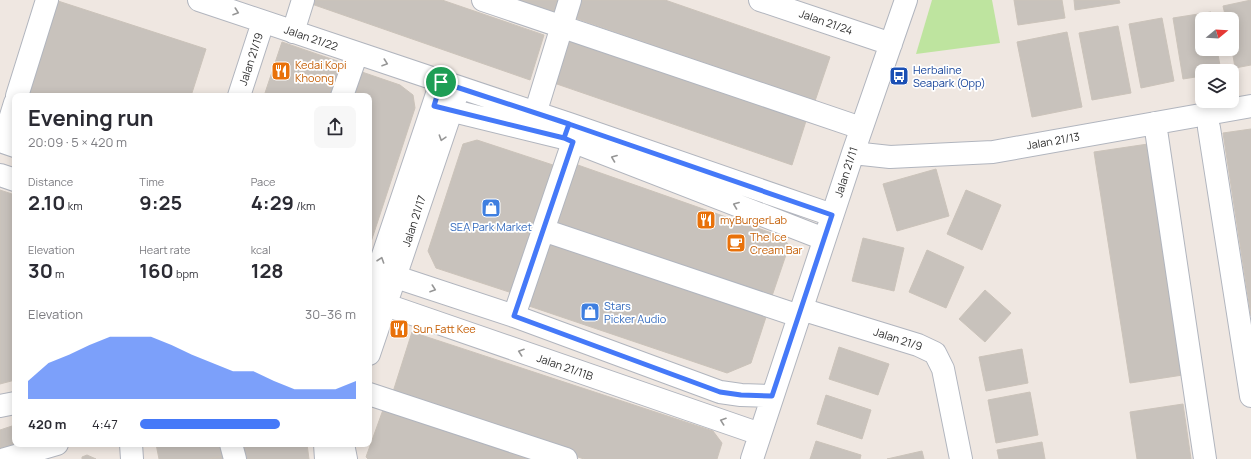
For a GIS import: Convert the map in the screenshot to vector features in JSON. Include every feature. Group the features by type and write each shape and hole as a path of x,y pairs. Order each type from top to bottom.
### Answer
{"street":[{"path":"18,93 47,0"},
{"name":"Jalan 21/22","path":"199,0 535,114 569,135 832,215"},
{"path":"293,32 303,0"},
{"path":"483,0 861,128"},
{"path":"535,114 570,0"},
{"name":"Jalan 21/24","path":"760,0 891,44"},
{"name":"Jalan 21/11","path":"752,459 861,128 906,0"},
{"name":"Jalan 21/19","path":"240,93 263,22"},
{"path":"343,93 356,53"},
{"name":"Jalan 21/17","path":"372,328 375,301 450,85"},
{"name":"Jalan 21/13","path":"853,153 890,156 993,152 1156,130 1251,106"},
{"path":"442,109 569,135 824,239"},
{"name":"Jalan 21/17","path":"375,301 396,277 442,109"},
{"path":"12,112 2,142 12,145"},
{"path":"1205,459 1156,130 1209,128 1251,121"},
{"path":"1209,128 1251,396"},
{"path":"514,316 543,230 569,135"},
{"path":"0,175 12,179"},
{"name":"Jalan 21/9","path":"543,230 800,313 918,345 935,352 943,369 961,459"},
{"path":"396,277 514,316 720,392 741,395 772,396"},
{"name":"Jalan 21/11B","path":"375,301 760,434"},
{"path":"372,395 566,459"},
{"path":"0,406 12,404"},
{"path":"5,459 47,447"},
{"path":"131,447 132,459"},
{"path":"232,447 235,459"},
{"path":"325,447 326,459"},
{"path":"344,447 346,459"}],"green space":[{"path":"932,0 992,0 1000,43 916,54"}],"building":[{"path":"442,0 544,35 530,80 303,1"},
{"path":"518,0 562,0 557,14"},
{"path":"578,0 665,0 830,57 815,101 572,17"},
{"path":"1014,0 1062,0 1065,18 1018,25"},
{"path":"1074,0 1119,0 1120,3 1075,10"},
{"path":"1251,0 1251,65 1239,67 1239,64 1234,64 1233,56 1239,56 1239,12 1224,12 1223,6"},
{"path":"58,1 206,49 192,93 29,93"},
{"path":"1195,15 1195,56 1218,56 1220,64 1195,64 1195,77 1183,79 1173,18"},
{"path":"1162,18 1174,81 1141,88 1129,24"},
{"path":"1118,26 1131,93 1092,100 1079,33"},
{"path":"1067,32 1082,107 1032,117 1017,42"},
{"path":"565,38 806,121 792,165 551,82"},
{"path":"282,42 343,63 333,93 265,93"},
{"path":"359,71 400,85 413,95 415,108 372,239 372,93 352,93"},
{"path":"1251,129 1251,316 1223,133"},
{"name":"SEA Park Market","path":"477,140 553,165 512,293 436,268 428,251 463,144"},
{"path":"1148,144 1183,375 1130,383 1094,152"},
{"path":"575,164 783,237 789,246 771,299 555,225"},
{"path":"936,169 949,216 897,231 883,184"},
{"path":"0,190 12,194 12,381 0,384"},
{"path":"966,190 1001,205 982,250 947,234"},
{"path":"863,238 904,248 894,291 852,281"},
{"path":"550,241 767,314 751,363 727,373 529,306"},
{"path":"927,250 964,267 946,308 909,292"},
{"path":"985,290 1011,313 985,342 959,319"},
{"path":"412,332 713,431 722,443 717,459 584,459 392,395"},
{"path":"839,347 889,364 878,395 829,379"},
{"path":"1022,349 1028,383 986,391 979,357"},
{"path":"1030,392 1038,435 996,443 988,400"},
{"path":"826,395 871,410 862,439 817,424"},
{"path":"1183,404 1191,459 1137,459 1130,412"},
{"path":"384,407 549,459 368,459 366,457 370,447 372,447 372,440"},
{"path":"12,426 12,445 0,448 0,430"},
{"path":"816,441 861,455 860,459 810,459"},
{"path":"1042,442 1045,459 999,459 997,450"},
{"path":"157,447 223,447 225,455 209,459 159,459"},
{"path":"237,447 307,447 309,459 239,459"},
{"path":"922,451 924,459 887,459"},
{"path":"87,455 96,459 82,459 82,457"},
{"path":"225,455 226,459 209,459"}],"place":[{"name":"Kedai Kopi Khoong","path":"281,71"},
{"name":"Herbaline Seapark (Opp)","path":"899,76"},
{"name":"SEA Park Market","path":"491,208"},
{"name":"myBurgerLab","path":"706,220"},
{"name":"The Ice Cream Bar","path":"736,243"},
{"name":"Stars Picker Audio","path":"590,312"},
{"name":"Sun Fatt Kee","path":"399,329"}],"route":[{"path":"441,82 434,106 564,138 569,124 832,215 772,396 741,395 720,392 514,316 573,142 564,138 569,124 441,82"}]}
